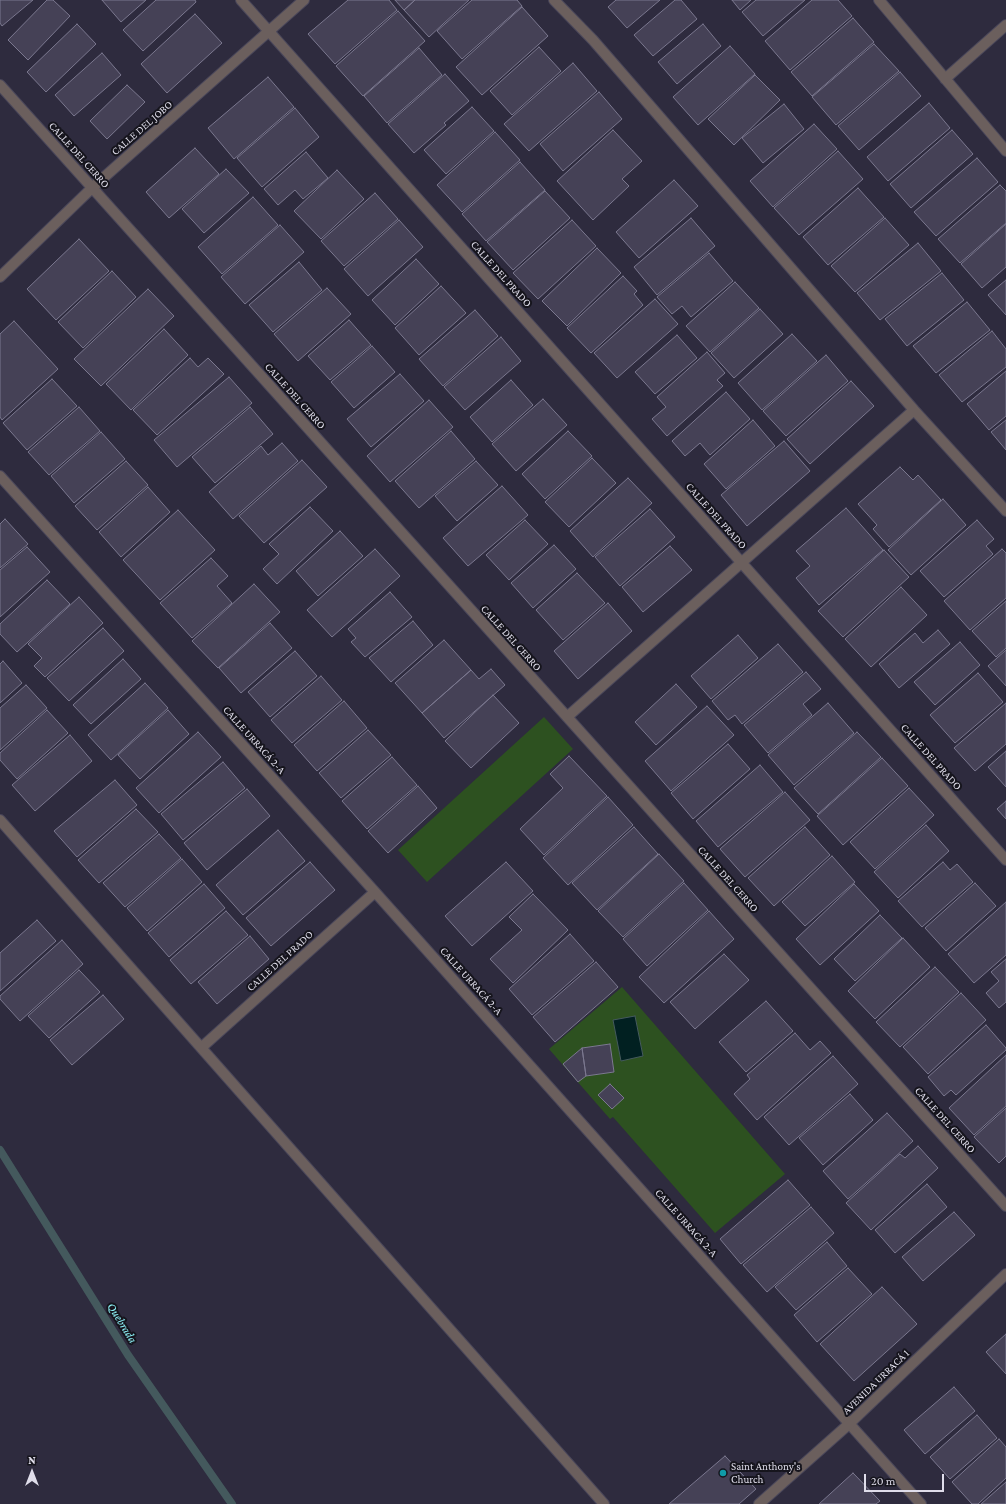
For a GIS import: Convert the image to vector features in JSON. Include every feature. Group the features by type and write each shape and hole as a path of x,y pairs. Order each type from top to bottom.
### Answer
{"street":[{"name":"CALLE DEL PRADO","path":"241,0 1006,860"},
{"name":"CALLE DEL JOBO","path":"0,277 92,187 304,0"},
{"path":"554,0 593,40 914,410 1006,512"},
{"path":"879,0 1006,151"},
{"path":"945,79 1006,25"},
{"name":"CALLE DEL CERRO","path":"0,85 1006,1206"},
{"name":"CALLE DEL PRADO","path":"566,717 914,410"},
{"name":"CALLE URRACÁ 2-A","path":"0,476 375,892 921,1504"},
{"path":"0,820 604,1504"},
{"name":"CALLE DEL PRADO","path":"202,1048 375,892"},
{"name":"AVENIDA URRACÁ 1","path":"759,1504 849,1424 1006,1274"}],"green space":[{"path":"544,717 573,749 427,882 398,850"},
{"path":"622,987 785,1174 715,1233 613,1117 610,1119 549,1049"}],"shaded area":[{"path":"635,1016 643,1056 621,1061 613,1020"}],"building":[{"path":"0,0 33,0 2,26 0,23"},
{"path":"47,0 53,0 70,16 28,60 8,40"},
{"path":"102,0 146,0 121,22"},
{"path":"156,0 195,0 196,2 143,51 123,30"},
{"path":"348,0 389,0 397,10 335,64 308,34"},
{"path":"395,0 415,0 404,10"},
{"path":"415,0 469,0 429,37 404,10"},
{"path":"472,0 517,0 522,6 462,59 437,31"},
{"path":"616,0 660,0 627,28 608,7"},
{"path":"675,0 681,0 697,19 653,56 634,35"},
{"path":"732,0 751,0 740,10"},
{"path":"756,0 805,0 763,36 742,12"},
{"path":"812,0 838,0 852,16 790,70 765,41"},
{"path":"522,7 548,36 482,95 456,67"},
{"path":"398,11 425,41 363,96 336,66"},
{"path":"195,14 222,43 167,93 141,64"},
{"path":"853,18 874,42 812,96 791,72"},
{"path":"77,24 96,44 46,92 27,72"},
{"path":"703,24 721,46 677,84 658,62"},
{"path":"874,44 899,71 836,125 812,97"},
{"path":"730,46 755,74 698,125 673,97"},
{"path":"539,47 561,71 512,115 490,91"},
{"path":"419,48 442,75 387,123 364,96"},
{"path":"102,53 121,75 74,116 55,95"},
{"path":"573,63 597,91 529,151 504,124"},
{"path":"900,72 921,96 859,150 838,126"},
{"path":"445,74 469,101 444,123 446,125 414,153 388,124"},
{"path":"755,75 780,100 734,145 708,119"},
{"path":"268,77 294,107 234,159 208,128"},
{"path":"127,85 145,102 107,139 90,121"},
{"path":"599,92 622,119 563,171 540,144"},
{"path":"929,103 950,128 888,181 867,157"},
{"path":"784,104 804,129 763,163 742,138"},
{"path":"472,107 494,131 446,174 424,150"},
{"path":"295,108 319,137 262,187 237,158"},
{"path":"814,124 837,149 773,207 750,181"},
{"path":"613,130 642,161 622,179 629,186 593,220 557,181"},
{"path":"952,130 973,154 911,208 890,184"},
{"path":"495,132 520,160 462,212 437,185"},
{"path":"195,148 219,174 169,218 146,192"},
{"path":"838,151 863,179 799,235 774,208"},
{"path":"306,152 328,178 303,199 295,190 278,205 264,189"},
{"path":"977,158 998,182 936,236 914,212"},
{"path":"520,162 545,190 486,241 462,214"},
{"path":"226,169 249,193 204,233 182,209"},
{"path":"337,170 364,199 321,239 294,211"},
{"path":"674,180 698,206 639,258 616,232"},
{"path":"1000,185 1006,191 1006,223 960,263 938,239"},
{"path":"858,188 884,217 828,265 803,237"},
{"path":"545,191 570,218 513,270 487,242"},
{"path":"375,193 398,219 344,266 321,241"},
{"path":"253,197 278,225 222,274 198,247"},
{"path":"691,218 715,246 657,295 634,267"},
{"path":"885,218 909,245 855,292 831,266"},
{"path":"399,220 423,247 368,296 344,269"},
{"path":"572,220 596,246 538,299 513,273"},
{"path":"1006,224 1006,267 982,288 961,264"},
{"path":"280,225 304,252 245,304 221,277"},
{"path":"79,239 109,271 56,320 27,289"},
{"path":"918,243 941,271 880,320 857,293"},
{"path":"597,248 621,273 567,326 542,301"},
{"path":"709,253 733,281 691,317 682,306 672,314 657,297"},
{"path":"416,259 439,284 395,325 372,300"},
{"path":"299,262 322,290 273,332 249,305"},
{"path":"112,271 136,297 83,348 58,322"},
{"path":"942,273 964,300 907,346 885,319"},
{"path":"623,276 637,291 634,294 643,305 591,353 567,328"},
{"path":"1006,280 1006,315 988,295"},
{"path":"735,282 759,308 710,352 686,326"},
{"path":"441,286 466,313 419,355 395,328"},
{"path":"327,288 351,314 298,361 274,334"},
{"path":"148,289 174,316 101,386 74,359"},
{"path":"655,299 678,324 617,378 594,353"},
{"path":"967,302 990,330 936,373 913,346"},
{"path":"760,309 783,334 734,378 711,353"},
{"path":"475,310 498,336 443,386 419,359"},
{"path":"349,320 371,345 330,380 308,356"},
{"path":"14,321 58,369 2,420 0,417 0,334"},
{"path":"164,329 188,355 131,410 106,384"},
{"path":"992,331 1006,349 1006,367 962,402 939,375"},
{"path":"792,334 817,361 762,410 738,383"},
{"path":"677,335 697,358 655,394 635,372"},
{"path":"501,337 521,361 465,410 444,387"},
{"path":"372,346 395,372 354,408 331,382"},
{"path":"707,352 725,373 717,380 723,386 667,436 652,419 666,407 657,397"},
{"path":"826,355 848,381 786,436 763,411"},
{"path":"190,358 198,367 208,358 224,374 157,435 133,410"},
{"path":"1006,371 1006,416 989,430 967,404"},
{"path":"400,374 424,401 371,447 347,419"},
{"path":"229,377 252,403 177,467 154,440"},
{"path":"52,379 77,406 27,450 3,423"},
{"path":"511,380 533,405 492,442 470,417"},
{"path":"851,381 874,406 810,464 787,439"},
{"path":"726,392 750,419 710,455 700,443 685,456 672,441"},
{"path":"543,399 567,425 516,471 492,444"},
{"path":"429,400 453,427 390,482 367,456"},
{"path":"79,407 100,431 49,475 28,452"},
{"path":"250,407 273,434 215,483 192,457"},
{"path":"753,420 775,446 726,489 704,464"},
{"path":"1006,420 1006,450 991,432"},
{"path":"451,431 475,459 419,508 395,481"},
{"path":"568,431 592,456 545,499 522,474"},
{"path":"101,432 125,459 74,503 51,476"},
{"path":"784,441 810,471 747,526 721,495"},
{"path":"282,443 298,461 233,519 209,492 261,446 268,455"},
{"path":"592,458 616,483 569,527 545,502"},
{"path":"302,460 327,487 264,543 239,516"},
{"path":"126,461 148,485 97,530 75,506"},
{"path":"476,461 498,485 457,521 435,496"},
{"path":"900,467 913,480 918,475 941,500 889,547 873,529 877,525 858,504"},
{"path":"628,478 652,503 593,557 570,531"},
{"path":"502,486 528,515 468,566 443,538"},
{"path":"148,487 170,512 121,557 99,532"},
{"path":"943,499 966,525 911,575 888,550"},
{"path":"310,507 333,531 277,584 263,569 279,554 269,544"},
{"path":"846,508 883,550 819,605 796,578 810,566 796,551"},
{"path":"650,509 675,537 620,586 595,557"},
{"path":"178,510 215,550 160,600 123,560"},
{"path":"5,519 28,544 0,568 0,524"},
{"path":"525,520 548,544 509,580 486,555"},
{"path":"977,520 994,539 986,546 993,554 944,597 920,571"},
{"path":"340,531 363,556 318,596 296,571"},
{"path":"554,545 576,569 533,608 511,583"},
{"path":"670,546 692,570 643,612 622,587"},
{"path":"27,547 50,572 0,617 0,570"},
{"path":"375,549 400,576 332,637 307,610"},
{"path":"1002,549 1006,553 1006,598 970,630 944,601"},
{"path":"884,550 909,577 843,637 818,611"},
{"path":"211,558 228,576 217,586 232,603 192,638 160,603"},
{"path":"577,573 605,603 563,640 536,610"},
{"path":"47,580 70,604 17,652 0,634 0,624"},
{"path":"254,584 280,612 218,668 192,641"},
{"path":"901,587 927,615 871,667 845,639"},
{"path":"390,592 412,617 365,657 351,642 356,638 348,629"},
{"path":"79,597 103,623 45,677 34,666 42,658 28,644"},
{"path":"1006,601 1006,648 996,657 972,631"},
{"path":"608,603 632,631 578,679 554,651"},
{"path":"413,621 433,645 391,682 369,658"},
{"path":"270,623 292,648 241,693 219,668"},
{"path":"103,628 124,651 69,701 47,678"},
{"path":"938,630 950,644 899,688 879,664 915,633 923,643"},
{"path":"738,635 758,658 711,699 691,676"},
{"path":"444,640 471,670 422,713 395,683"},
{"path":"960,642 980,665 935,705 914,682"},
{"path":"778,644 803,672 742,724 735,715 728,720 712,701"},
{"path":"1006,650 1006,686 988,666"},
{"path":"295,651 317,676 270,717 248,692"},
{"path":"123,659 141,679 91,724 73,705"},
{"path":"3,661 22,683 0,703 0,664"},
{"path":"491,669 505,685 444,738 422,713 471,670 479,679"},
{"path":"806,672 821,689 803,704 812,715 768,753 744,725"},
{"path":"978,673 1003,702 955,743 930,715"},
{"path":"321,676 342,700 292,743 271,720"},
{"path":"145,683 168,708 111,760 88,735"},
{"path":"676,684 697,707 656,745 635,722"},
{"path":"26,685 47,708 0,750 0,708"},
{"path":"493,695 519,723 471,768 445,741"},
{"path":"344,701 367,728 317,771 294,745"},
{"path":"828,703 854,733 794,785 768,755"},
{"path":"1006,703 1006,744 975,771 954,748"},
{"path":"707,706 734,735 671,791 645,761"},
{"path":"47,710 68,733 17,779 0,760 0,753"},
{"path":"168,710 189,734 140,779 118,755"},
{"path":"368,730 391,755 341,798 319,773"},
{"path":"198,732 221,757 159,813 136,788"},
{"path":"857,732 881,757 818,814 794,788"},
{"path":"70,735 92,761 35,811 12,785"},
{"path":"728,744 750,769 693,819 671,793"},
{"path":"1006,751 1006,787 988,767"},
{"path":"569,756 607,796 544,855 520,829 563,788 550,774"},
{"path":"392,757 417,785 367,829 342,801"},
{"path":"882,758 908,786 843,845 817,816"},
{"path":"223,762 245,788 183,840 161,814"},
{"path":"760,765 783,792 718,847 696,821"},
{"path":"115,780 137,805 77,857 54,831"},
{"path":"418,786 437,808 388,853 368,831"},
{"path":"909,788 934,815 875,869 850,842"},
{"path":"247,789 270,816 207,870 184,843"},
{"path":"785,792 810,820 745,877 720,849"},
{"path":"608,797 633,825 568,885 543,858"},
{"path":"1006,801 1006,819 997,809"},
{"path":"136,809 158,832 99,883 78,860"},
{"path":"926,825 949,851 898,898 874,872"},
{"path":"634,827 658,854 597,910 572,883"},
{"path":"805,827 830,855 774,906 748,878"},
{"path":"278,830 305,861 243,915 216,885"},
{"path":"159,834 181,858 125,907 103,883"},
{"path":"659,854 684,881 623,937 598,911"},
{"path":"832,856 855,882 805,926 782,902"},
{"path":"182,859 202,882 147,931 127,908"},
{"path":"310,862 335,890 271,946 246,918"},
{"path":"506,862 533,891 472,946 445,916"},
{"path":"943,862 950,870 957,864 973,882 922,927 898,901"},
{"path":"684,883 708,910 647,966 623,939"},
{"path":"975,883 996,906 946,951 925,928"},
{"path":"204,884 225,908 169,957 148,933"},
{"path":"854,884 879,911 820,965 796,939"},
{"path":"533,894 568,930 513,983 490,959 522,930 509,917"},
{"path":"1006,902 1006,955 974,983 948,954"},
{"path":"226,911 248,935 191,984 170,960"},
{"path":"709,911 734,939 664,1003 639,977"},
{"path":"880,915 902,938 855,981 834,959"},
{"path":"37,920 56,941 0,991 0,953"},
{"path":"570,934 594,961 532,1015 509,989"},
{"path":"250,936 269,959 217,1004 198,982"},
{"path":"903,938 930,967 875,1019 848,991"},
{"path":"62,940 83,964 20,1021 0,999 0,996"},
{"path":"724,954 749,980 695,1029 670,1002"},
{"path":"1006,959 1006,1002 999,1008 986,993 999,981 991,972"},
{"path":"596,962 618,987 555,1042 533,1017"},
{"path":"935,967 959,992 900,1047 876,1022"},
{"path":"79,970 100,992 49,1038 28,1016"},
{"path":"961,993 986,1020 928,1074 903,1047"},
{"path":"103,995 124,1019 72,1065 50,1040"},
{"path":"766,1001 793,1031 746,1072 719,1042"},
{"path":"986,1025 1006,1048 1006,1050 956,1095 951,1090 944,1096 928,1077"},
{"path":"795,1033 810,1050 820,1041 831,1053 757,1120 734,1094 750,1079 747,1075"},
{"path":"610,1044 614,1072 586,1076 582,1048"},
{"path":"582,1048 586,1076 578,1082 563,1064"},
{"path":"1006,1055 1006,1106 974,1135 949,1108"},
{"path":"833,1056 858,1084 789,1145 764,1117"},
{"path":"610,1084 624,1098 612,1109 598,1095"},
{"path":"850,1094 873,1120 823,1165 799,1138"},
{"path":"1006,1108 1006,1156 999,1163 974,1137"},
{"path":"887,1113 913,1141 848,1199 823,1171"},
{"path":"918,1146 938,1168 871,1230 846,1203 900,1154 905,1158"},
{"path":"788,1180 810,1205 741,1264 720,1239"},
{"path":"927,1184 947,1207 895,1253 875,1230"},
{"path":"811,1207 834,1233 767,1292 743,1265"},
{"path":"954,1212 975,1235 923,1281 902,1257"},
{"path":"827,1242 847,1266 796,1310 775,1287"},
{"path":"848,1268 872,1294 817,1342 794,1315"},
{"path":"882,1287 917,1324 854,1381 820,1344"},
{"path":"1006,1334 1006,1374 986,1352"},
{"path":"954,1387 975,1411 925,1454 904,1430"},
{"path":"977,1415 997,1438 950,1479 930,1457"},
{"path":"999,1439 1006,1447 1006,1478 978,1504 972,1504 952,1482"},
{"name":"Saint Anthony's Church","path":"725,1456 756,1489 739,1504 669,1504"},
{"path":"853,1473 880,1501 876,1504 819,1504"},
{"path":"1006,1482 1006,1504 981,1504"}],"waterway":[{"name":"Quebrada","path":"0,1150 128,1355 232,1504"}],"place":[{"name":"Saint Anthony's Church","path":"723,1473"}]}
